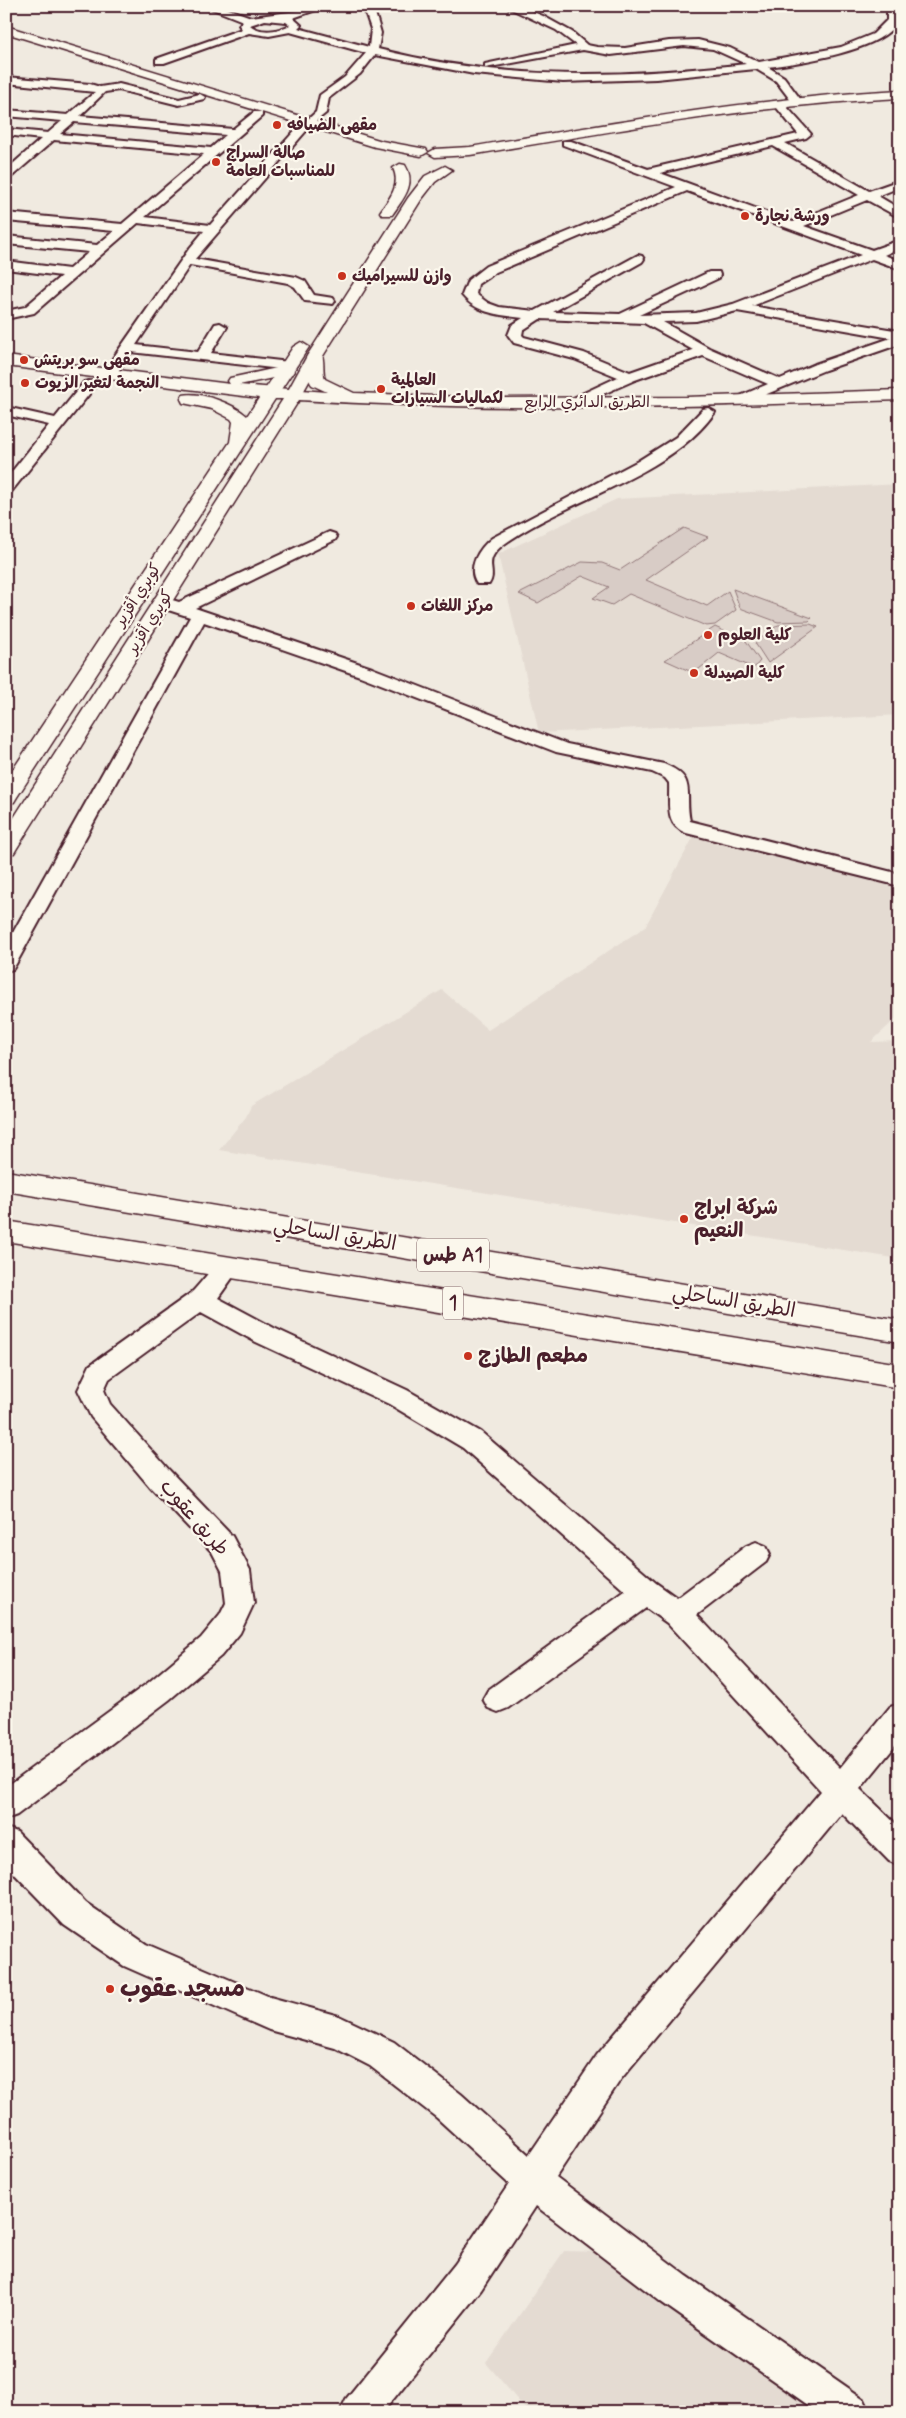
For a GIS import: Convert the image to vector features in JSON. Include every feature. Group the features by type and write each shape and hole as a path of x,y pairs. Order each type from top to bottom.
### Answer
{"main road":[{"path":"6,29 200,97 258,114 380,144 452,158 449,167"},
{"path":"6,36 307,126 368,149 408,169 449,167 796,100 900,94"},
{"path":"377,226 402,188 408,169 403,156 428,152 470,151 690,113 900,100"},
{"name":"كويري أقزير","path":"6,848 263,444 291,407 315,356 423,187 449,167"},
{"path":"325,307 338,286"},
{"name":"كوبري أقزير","path":"6,797 308,335"},
{"path":"315,356 315,378 322,386 357,397 385,400"},
{"name":"الطريق الدائري الرابع","path":"6,361 109,374 171,389"},
{"path":"171,389 241,381 287,368"},
{"name":"الطريق الدائري الرابع","path":"6,374 88,385 171,389 266,399 291,407 621,413 708,412 899,405"},
{"path":"171,389 223,407 237,414 242,421 238,442"},
{"name":"الطريق الدائري الرابع","path":"291,407 385,400 493,403 686,402 745,399 899,405"},
{"path":"324,413 363,409"},
{"name":"الطريق الساحلي","path":"6,1181 900,1331"},
{"name":"1","path":"6,1231 900,1376"}],"street":[{"path":"210,6 265,32 292,25 309,11"},
{"path":"160,61 250,25 276,17 309,11 322,6"},
{"path":"109,374 187,262 214,229 321,113 324,97 339,88 372,52 376,36 368,6"},
{"path":"510,6 567,34 583,47 596,52 697,43 711,46 743,59 780,79 796,100"},
{"path":"276,17 292,25 372,52 476,71 538,77 621,78 692,74 756,66 813,57 840,50 876,35 892,21 892,6"},
{"path":"531,16 543,10"},
{"path":"476,71 499,62 583,47"},
{"path":"743,59 783,51 798,52 813,57"},
{"path":"119,87 130,72"},
{"path":"6,80 90,87 100,90 119,87 179,102 200,97"},
{"path":"6,176 72,119 100,93 100,90"},
{"path":"649,172 776,143 805,134 782,108"},
{"path":"6,113 236,133"},
{"path":"6,315 29,310 258,114"},
{"path":"6,132 50,138 212,153"},
{"path":"6,136 50,138"},
{"path":"567,143 900,265"},
{"path":"776,143 900,214"},
{"path":"795,225 900,183"},
{"path":"688,186 491,269 474,280 469,288 470,295 483,306 497,311 536,315 647,319 696,317 737,308 900,244"},
{"path":"6,217 124,228"},
{"path":"134,219 214,229"},
{"path":"6,240 100,249"},
{"path":"630,377 579,356 519,340 515,335 517,328 536,315 638,259"},
{"path":"187,262 291,280 300,284 310,298 325,307"},
{"path":"6,265 72,273"},
{"path":"621,318 714,275"},
{"path":"737,308 900,335"},
{"path":"647,319 704,351 778,383"},
{"path":"202,356 220,327"},
{"path":"745,399 778,383 851,355 900,339"},
{"path":"128,348 287,368"},
{"path":"576,402 630,377 704,351"},
{"path":"6,489 88,385"},
{"path":"6,411 59,423"},
{"path":"482,581 483,554 505,536 643,464 681,440 708,412"},
{"path":"181,608 329,537"},
{"path":"162,602 366,672 562,748 657,768 672,774 678,783 680,820 693,830 900,880"},
{"path":"6,964 200,615"},
{"name":"طريق عقوب","path":"6,1805 159,1691 212,1647 230,1624 240,1602 236,1570 222,1544 100,1410 90,1390 99,1372 200,1300 212,1289 228,1267"},
{"path":"200,1300 265,1335 398,1397 472,1440 646,1592 677,1614 840,1790 900,1850"},
{"path":"677,1614 756,1554"},
{"path":"498,1699 646,1592"},
{"path":"359,2412 468,2277 609,2067 792,1852 900,1716"},
{"path":"6,1843 75,1914 135,1955 269,2013 339,2033 382,2054 449,2106 533,2182 674,2289 851,2412"}],"shaded area":[{"name":"كلية العلوم","path":"900,484 900,715 539,733 498,554 617,499"},
{"path":"684,528 708,537 646,580 707,606 728,591 736,610 715,625 706,626 629,594 612,605 593,598 609,587 582,576 538,603 519,594 582,562 602,563 620,570"},
{"path":"733,589 812,618 809,621 778,622 740,608"},
{"path":"810,624 818,627 768,663 755,643 778,625"},
{"path":"715,627 746,641 760,661 754,668 719,653 694,673 665,660"},
{"path":"694,836 900,885 900,1015 871,1042 900,1041 900,1259 219,1150 246,1117 251,1106 442,990 488,1030 645,927"},
{"path":"564,2251 600,2252 845,2412 528,2412 486,2363"}],"place":[{"name":"مقهى الضيافه","path":"277,125"},
{"name":"صالة السراج للمناسبات العامة","path":"216,162"},
{"name":"ورشة نجارة","path":"745,216"},
{"name":"وازن للسيراميك","path":"342,276"},
{"name":"مقهى سو بريتش","path":"24,360"},
{"name":"النجمة لتغير الزيوت","path":"25,383"},
{"name":"العالمية لكماليات السيارات","path":"381,389"},
{"name":"مركز اللغات","path":"411,606"},
{"name":"كلية العلوم","path":"708,635"},
{"name":"كلية الصيدلة","path":"694,673"},
{"name":"شركة ابراج النعيم","path":"684,1219"},
{"name":"مطعم الطازج","path":"468,1356"},
{"name":"مسجد عقوب","path":"110,1989"}]}
